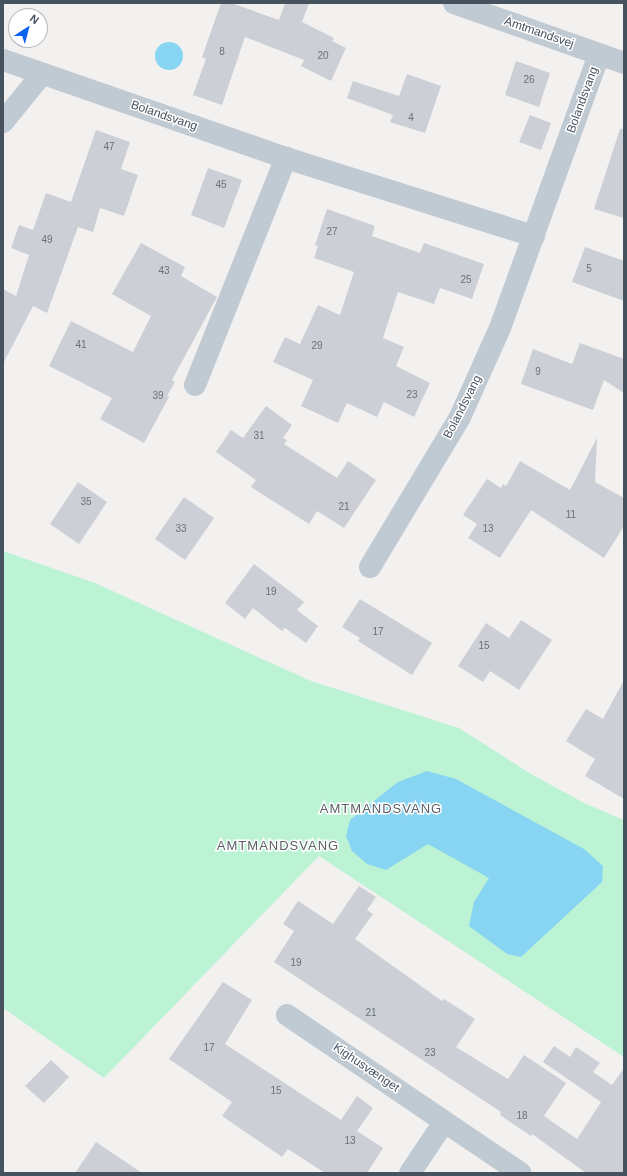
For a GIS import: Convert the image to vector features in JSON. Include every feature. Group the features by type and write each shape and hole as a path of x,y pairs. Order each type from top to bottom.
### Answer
{"street":[{"name":"Amtmandsvej","path":"454,3 624,63"},
{"name":"Bolandsvang","path":"370,567 460,417 509,310 599,54"},
{"name":"Bolandsvang","path":"3,60 286,158 534,236"},
{"path":"3,122 42,74"},
{"path":"195,385 286,158"},
{"name":"Kighusvænget","path":"287,1015 520,1173"},
{"path":"410,1173 444,1122"}],"green space":[{"path":"3,551 95,583 311,681 459,728 531,774 584,803 624,820 624,1057 319,856 104,1078 3,1008"}],"water":[{"path":"169,42 179,46 183,56 179,66 169,70 159,66 155,56 159,46"},
{"path":"427,771 456,779 584,849 603,866 602,882 521,957 507,954 469,926 474,902 489,878 428,844 386,870 367,864 352,851 346,836 350,820 398,782"}],"building":[{"path":"221,3 231,3 279,20 285,3 309,3 302,22 334,38 332,41 346,48 331,81 301,66 304,60 245,37 222,105 193,95 206,59 202,57"},
{"path":"516,61 550,73 539,107 505,95"},
{"path":"407,74 441,86 425,133 390,122 393,115 347,98 353,81 399,96"},
{"path":"530,115 551,123 541,150 519,142"},
{"path":"620,129 624,129 624,218 594,209"},
{"path":"96,130 130,142 121,169 138,175 124,216 100,208 93,232 78,227 47,313 33,306 3,364 3,289 16,296 29,255 11,248 19,225 33,230 46,193 71,202"},
{"path":"208,168 242,180 224,228 191,215"},
{"path":"327,209 375,226 372,236 420,253 424,243 484,264 472,299 440,288 434,304 398,292 383,338 404,347 396,366 430,383 414,417 384,402 377,417 347,403 338,423 301,406 313,380 273,362 285,337 300,344 318,305 340,315 354,272 314,258 318,246 315,245"},
{"path":"141,243 185,267 181,276 217,297 172,380 175,382 167,396 169,397 144,443 100,419 112,398 49,366 71,321 133,352 151,316 112,294"},
{"path":"585,247 624,261 624,301 572,282"},
{"path":"580,343 624,359 624,393 604,380 593,410 521,384 533,349 572,364"},
{"path":"266,406 292,425 283,438 287,440 284,444 337,478 348,461 376,480 344,528 317,511 309,524 251,487 256,480 216,452 231,430 243,438"},
{"path":"597,438 595,482 624,498 624,526 604,558 531,510 500,558 468,538 477,524 463,515 487,479 501,488 503,484 506,486 520,461 570,490"},
{"path":"78,482 107,502 79,544 50,524"},
{"path":"184,497 214,518 185,560 155,539"},
{"path":"254,564 304,602 297,610 318,626 306,643 285,628 282,631 253,608 245,619 225,603"},
{"path":"360,599 432,643 412,675 358,641 360,638 342,627"},
{"path":"521,620 552,640 519,690 490,671 483,682 458,666 486,623 509,638"},
{"path":"624,680 624,799 585,776 595,759 566,741 586,709 603,719"},
{"path":"359,886 376,897 367,910 373,914 355,939 442,1001 444,999 475,1019 456,1047 508,1079 524,1055 566,1083 544,1116 577,1139 601,1102 543,1062 554,1046 570,1057 576,1047 600,1063 593,1072 612,1085 624,1068 624,1173 586,1173 532,1134 531,1136 500,1115 501,1112 274,962 294,931 283,924 298,901 333,924"},
{"path":"223,982 252,1000 225,1044 341,1120 357,1096 373,1108 357,1131 383,1148 367,1173 325,1173 288,1149 282,1157 222,1116 232,1102 169,1059"},
{"path":"51,1060 69,1077 44,1103 25,1086"},
{"path":"96,1142 142,1173 75,1173"}],"district":[{"name":"AMTMANDSVANG","path":"381,809"},
{"name":"AMTMANDSVANG","path":"278,846"}]}
